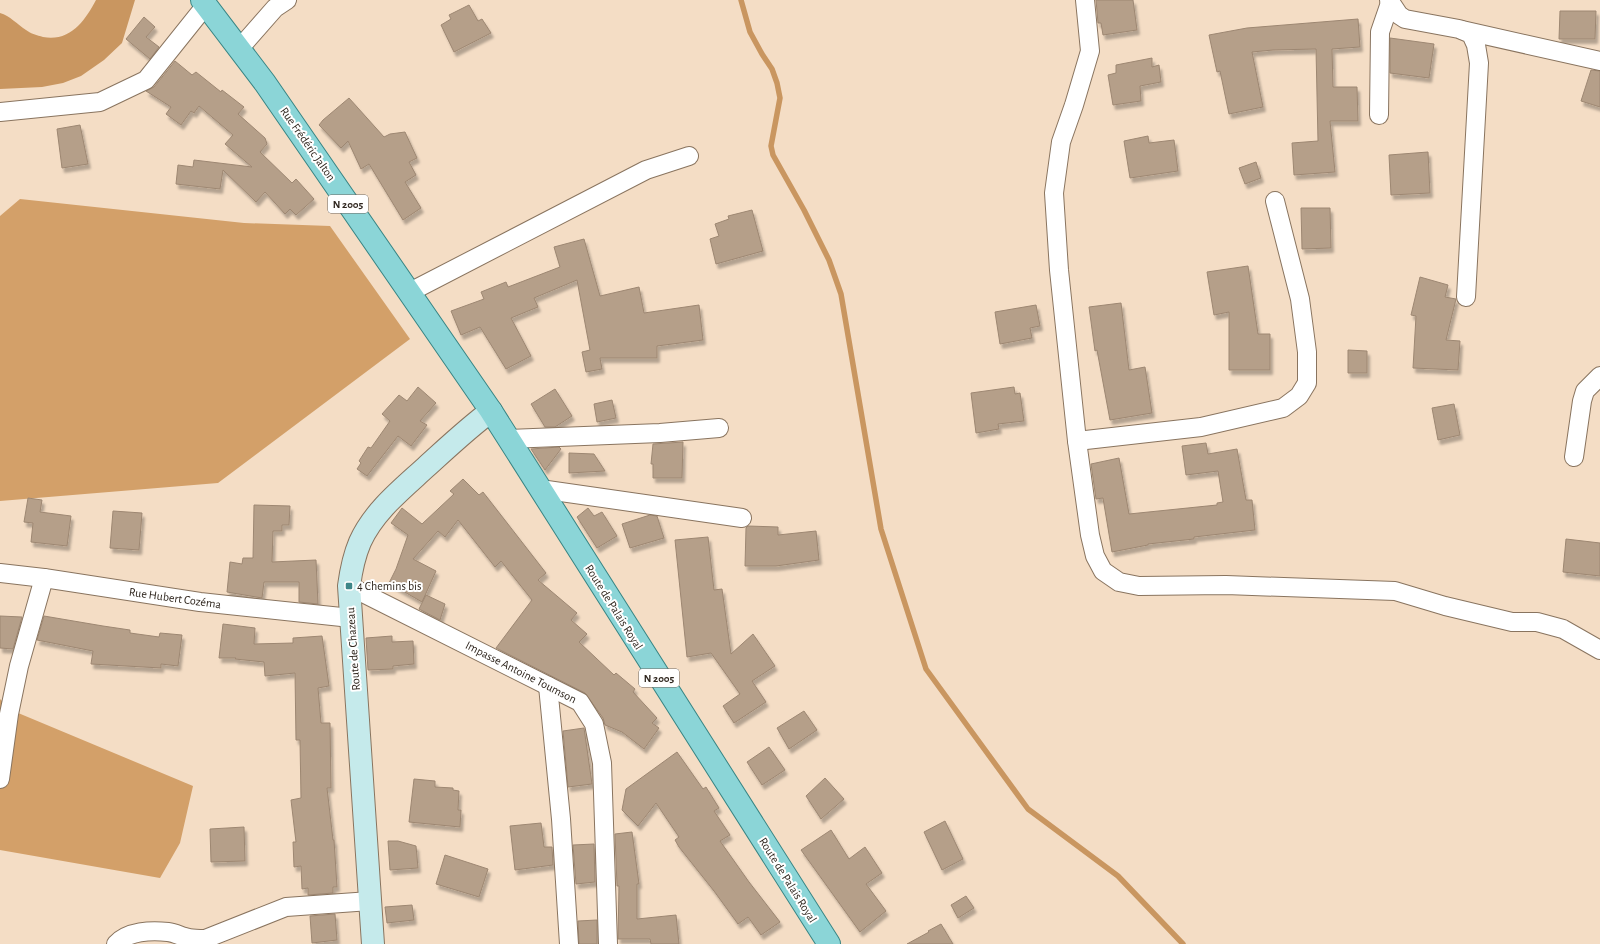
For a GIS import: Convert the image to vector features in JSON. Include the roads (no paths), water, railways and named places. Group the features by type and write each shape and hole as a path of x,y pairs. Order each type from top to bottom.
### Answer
{"main road":[{"name":"Rue Frédéric Jalton","path":"204,3 269,89 408,293 491,411"},
{"name":"Route de Palais Royal","path":"491,411 829,944"},
{"name":"Route de Chazeau","path":"373,944 349,586 355,556 360,541 371,523 389,501 473,424 491,411"}],"street":[{"path":"239,49 275,8 287,0"},
{"path":"1085,0 1090,51 1061,142 1054,193 1059,270 1077,441 1090,535 1095,556 1103,571 1119,582 1139,586 1226,584 1395,591 1445,606 1512,622 1537,622 1563,628 1600,650"},
{"path":"1389,1 1399,15 1405,19 1459,29 1600,61"},
{"path":"1379,115 1380,32 1389,1"},
{"path":"0,112 100,102 146,80 204,3"},
{"path":"1459,29 1471,34 1476,45 1479,63 1466,297"},
{"path":"408,293 646,170 689,156"},
{"path":"1077,441 1201,427 1282,408 1299,396 1307,383 1307,352 1300,299 1275,201"},
{"path":"1574,457 1583,396 1585,391 1600,376"},
{"path":"508,439 660,433 719,428"},
{"path":"540,489 742,518"},
{"name":"Rue Hubert Cozéma","path":"0,574 44,578 200,602 351,618"},
{"path":"0,779 9,714 17,673 44,578"},
{"name":"Impasse Antoine Toumson","path":"349,586 580,702 594,724 602,763 608,944"},
{"path":"548,686 561,819 569,944"},
{"path":"116,944 120,939 132,934 156,931 170,932 191,939 205,939 286,906 370,901"}],"waterway":[{"path":"741,0 750,32 772,69 777,83 780,98 771,146 773,155 804,210 829,260 841,294 881,529 926,669 1028,809 1118,876 1183,944"}],"place":[{"name":"4 Chemins bis","path":"349,586"}]}
